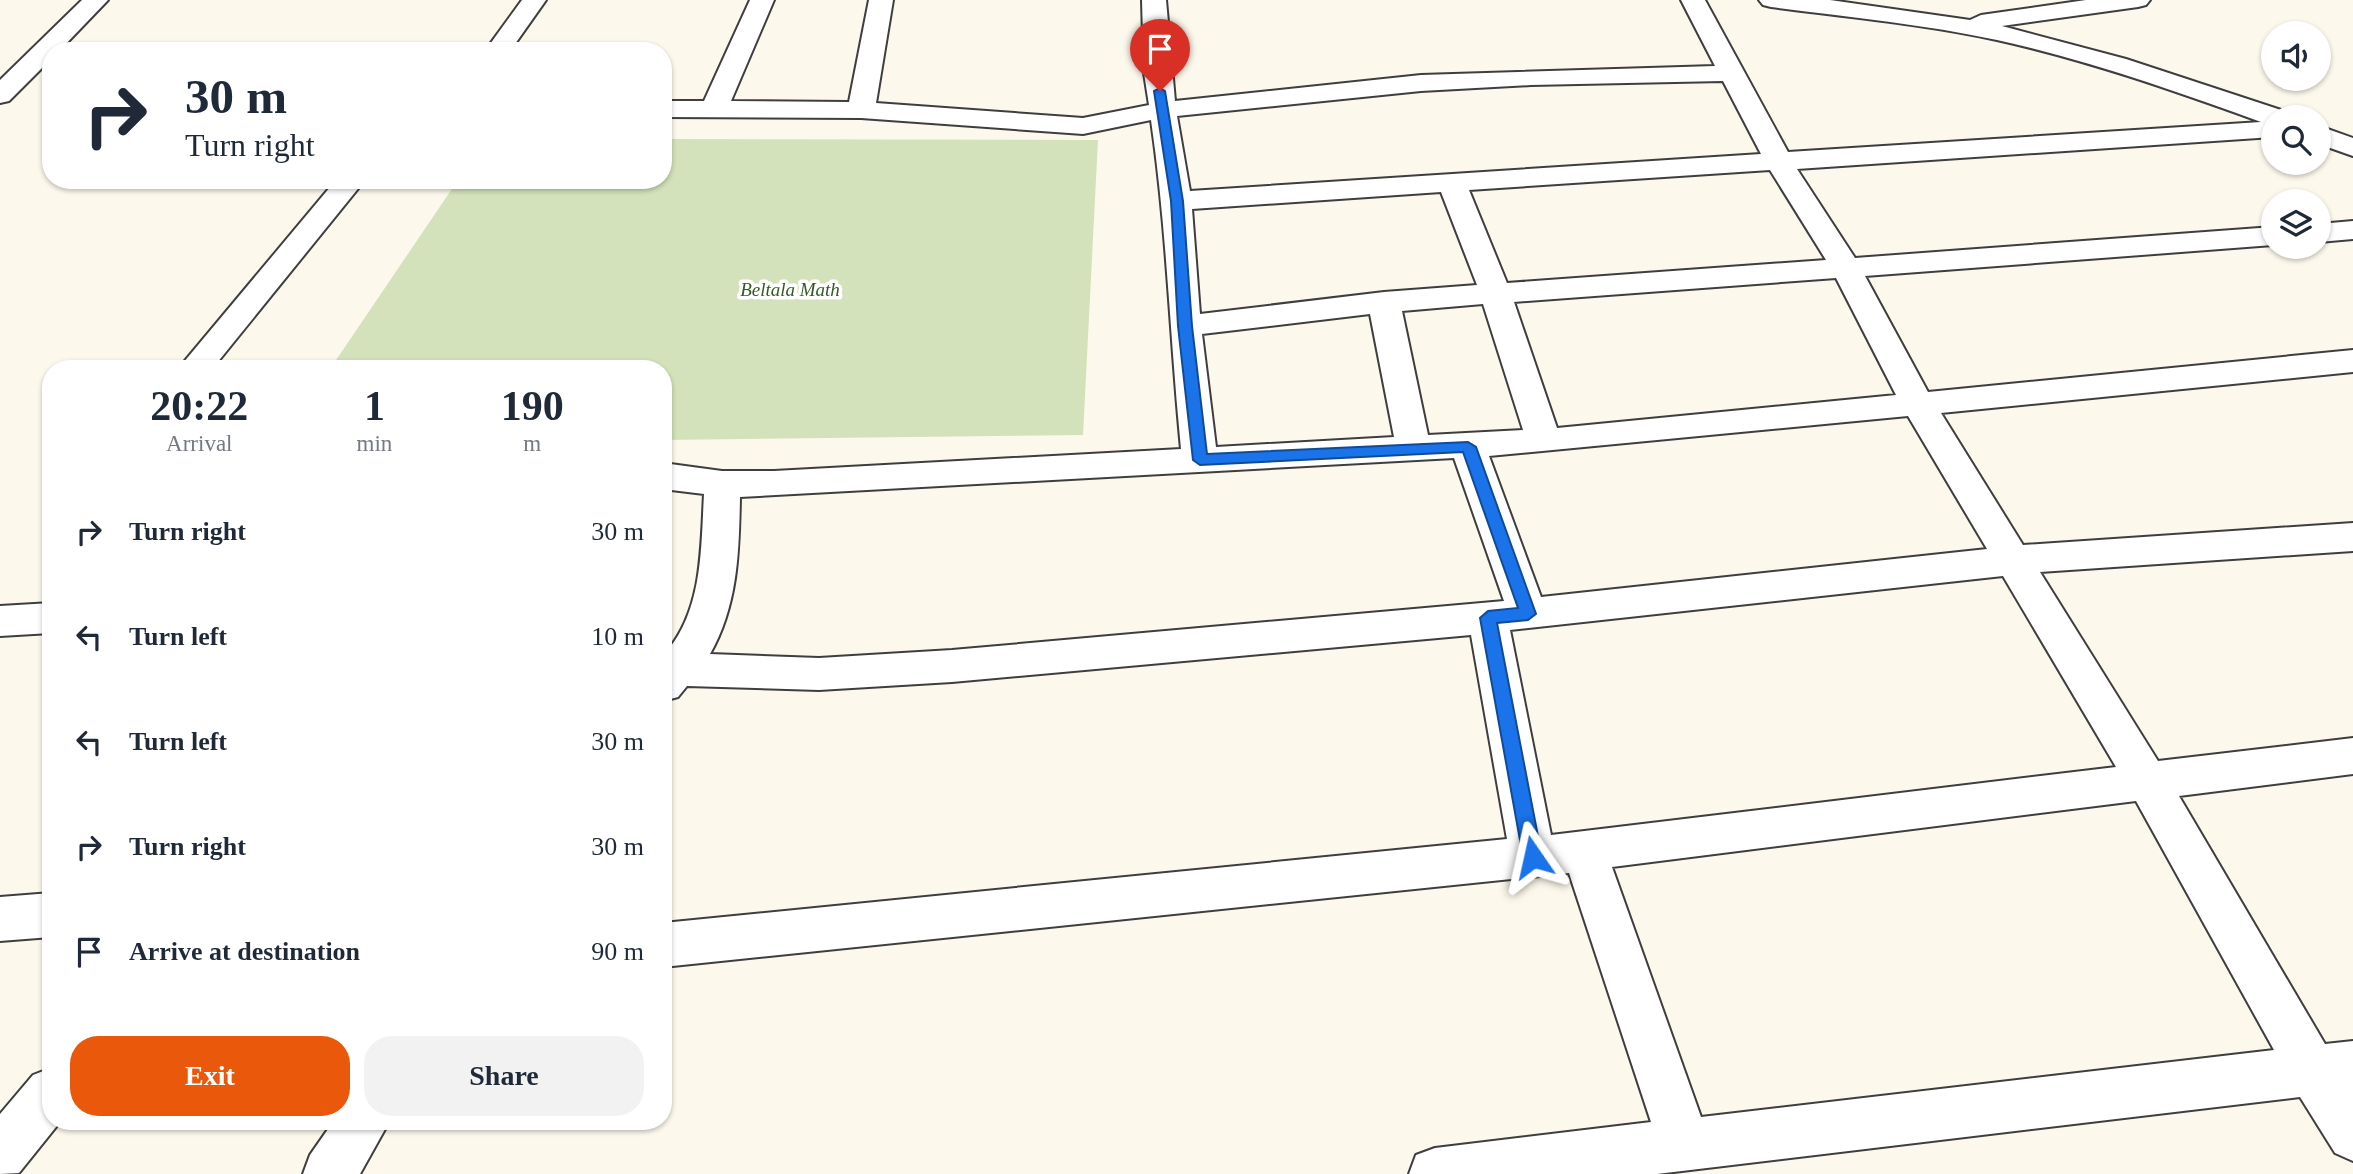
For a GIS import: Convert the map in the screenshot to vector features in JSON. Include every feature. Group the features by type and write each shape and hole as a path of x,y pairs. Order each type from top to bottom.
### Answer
{"street":[{"path":"54,42 96,0"},
{"path":"504,42 534,0"},
{"path":"714,109 762,0"},
{"path":"861,110 881,0"},
{"path":"1154,0 1162,110 1177,201 1185,326 1200,460"},
{"path":"1693,0 1779,162 1845,266 1918,404 2146,779 2333,1069 2353,1135"},
{"path":"1771,0 1958,25 2059,48 2175,81 2261,112"},
{"path":"1958,25 2138,0"},
{"path":"0,95 42,53"},
{"path":"672,109 861,110 1083,126 1162,110 1421,83 1531,77 1734,73"},
{"path":"1177,201 2261,130"},
{"path":"2331,139 2353,148"},
{"path":"1452,183 1496,295 1545,441"},
{"path":"201,360 344,189"},
{"path":"2331,232 2353,230"},
{"path":"1185,326 1384,302 2261,237"},
{"path":"1384,302 1414,450"},
{"path":"672,477 722,484 774,484 1468,447 2353,362"},
{"path":"1468,447 1508,616 1533,857"},
{"path":"672,668 701,632 712,600 718,564 722,484"},
{"path":"672,674 819,674 938,667 1508,616 2014,560 2353,537"},
{"path":"0,621 42,619"},
{"path":"672,944 1533,857 2146,779 2353,756"},
{"path":"1584,851 1685,1145"},
{"path":"0,919 42,916"},
{"path":"1435,1174 2333,1069"},
{"path":"0,1154 42,1104"},
{"path":"329,1174 358,1130"}],"green space":[{"name":"Beltala Math","path":"672,139 1098,140 1083,435 672,440 672,360 336,360 452,189 672,189"}],"route":[{"path":"1160,91 1177,201 1185,326 1200,460 1468,447 1528,614 1488,618 1533,857"}]}
